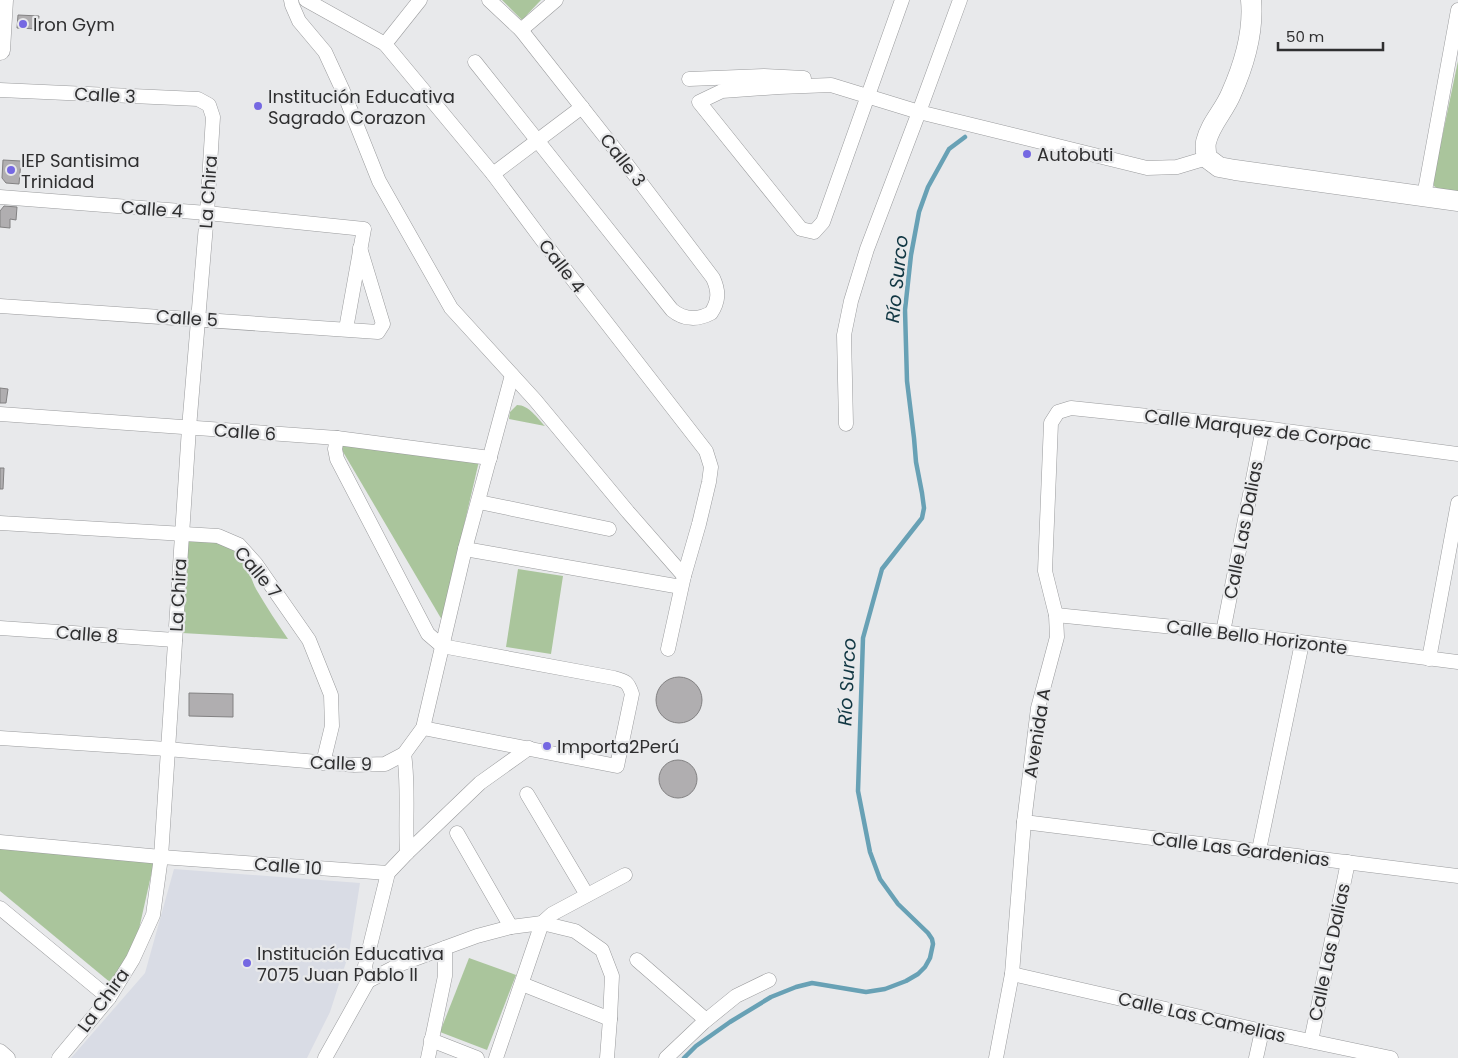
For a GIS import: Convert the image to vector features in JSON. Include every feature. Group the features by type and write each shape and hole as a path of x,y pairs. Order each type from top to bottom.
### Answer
{"street":[{"path":"0,50 3,0"},
{"path":"291,0 299,20 325,52 380,181 451,308 535,400 683,582"},
{"name":"Calle 4","path":"306,0 385,44 492,174 706,451 711,467 709,482 668,649"},
{"path":"385,44 420,0"},
{"name":"Calle 3","path":"489,0 521,30 713,278 717,287 718,301 711,314 691,318 677,314 672,310 537,140"},
{"path":"521,30 556,0"},
{"path":"831,85 722,91 699,102 801,229 814,232 823,222 902,0"},
{"path":"846,424 844,335 851,301 867,249 960,0"},
{"path":"1251,0 1252,13 1245,58 1231,96 1214,122 1206,143 1207,158 1219,167 1235,170 1458,201"},
{"path":"1424,196 1458,10"},
{"path":"475,62 537,140"},
{"path":"690,79 774,76 812,78 919,112 1147,168 1177,166 1207,158"},
{"name":"Calle 3","path":"0,90 198,99 209,105"},
{"name":"La Chira","path":"59,1058 109,998 133,959 153,915 161,857 181,534 207,213 213,117 209,105"},
{"path":"492,174 582,107"},
{"name":"Calle 4","path":"0,197 207,213 364,229 360,248"},
{"path":"346,329 360,248"},
{"name":"Calle 5","path":"0,306 346,329 374,333 378,332 383,324 360,248"},
{"path":"407,852 406,766 404,754 422,728 465,549 512,375"},
{"name":"Calle Marquez de Corpac","path":"1058,412 1071,408 1263,428 1458,454"},
{"name":"Avenida A","path":"996,1058 1012,974 1024,822 1038,708 1057,638 1056,615 1045,571 1051,423 1058,412"},
{"name":"Calle 6","path":"0,414 337,438 490,458"},
{"name":"Calle Las Dalias","path":"1223,632 1263,428"},
{"path":"337,438 336,459 428,634 442,646 625,681 632,694 617,766 422,728"},
{"path":"478,502 609,529"},
{"path":"1430,659 1458,503"},
{"name":"Calle 7","path":"0,524 218,536 239,545 256,564 309,640 331,695 332,726 323,763"},
{"path":"465,549 683,582"},
{"name":"Calle Bello Horizonte","path":"1056,615 1223,632 1458,662"},
{"name":"Calle 8","path":"0,628 175,640"},
{"path":"1259,850 1302,643"},
{"name":"Calle 9","path":"0,738 167,749 354,765 384,764 404,754"},
{"path":"368,981 365,966 388,873 407,852 480,783 529,748"},
{"path":"527,794 587,895"},
{"name":"Calle Las Gardenias","path":"1024,822 1458,876"},
{"path":"457,833 511,927"},
{"name":"Calle 10","path":"0,842 161,857 388,873"},
{"name":"Calle Las Dalias","path":"1311,1041 1348,862"},
{"path":"496,1058 542,923 552,914 625,875"},
{"path":"0,908 109,998"},
{"path":"325,1058 368,981 401,964 476,936 511,927 542,923 575,931 602,950 612,976 607,1058"},
{"path":"428,1058 445,976 445,948"},
{"path":"637,960 706,1020"},
{"name":"Calle Las Camelias","path":"1012,974 1262,1031 1391,1058"},
{"path":"666,1058 706,1020 736,996 769,980"},
{"path":"522,984 610,1018"},
{"path":"1256,1058 1262,1031"},
{"path":"432,1040 477,1058"},
{"path":"0,1051 8,1058"}],"shaded area":[{"name":"Institución Educativa 7075 Juan Pablo II","path":"174,869 360,883 349,953 330,1012 307,1058 71,1058 145,973"}],"green space":[{"path":"502,0 541,0 522,20"},
{"path":"1458,61 1458,192 1438,189 1434,186 1433,181"},
{"path":"517,405 529,410 545,426 509,419 510,412"},
{"path":"339,445 479,461 442,620"},
{"path":"188,536 225,544 239,555 249,571 256,589 288,639 182,633"},
{"path":"518,569 563,576 551,654 506,647"},
{"path":"0,848 154,862 137,938 111,983 0,891"},
{"path":"469,958 516,975 487,1050 440,1032"}],"building":[{"path":"18,15 39,16 38,29 17,28"},
{"name":"IEP Santisima Trinidad","path":"3,160 21,161 19,184 6,183 2,178"},
{"path":"4,206 17,207 16,220 10,219 10,228 0,227 0,211"},
{"path":"0,388 8,389 6,403 0,403"},
{"path":"0,468 4,468 3,489 0,489"},
{"path":"675,677 683,677 692,681 698,687 702,700 698,713 692,719 683,723 675,723 666,719 660,713 656,704 656,696 660,687 666,681"},
{"path":"189,693 233,694 233,717 189,716"},
{"path":"678,760 685,761 691,766 696,772 696,786 691,792 685,797 678,798 671,797 665,792 660,786 659,779 660,772 665,766 671,761"}],"waterway":[{"name":"Río Surco","path":"684,1058 696,1046 730,1022 771,997 812,983 866,992 885,989 918,974 930,958 933,944 932,939 898,904 880,879 870,852 858,791 863,638 882,569 922,518 924,508 916,462 907,381 905,310 911,255 919,212 928,187 949,149 965,137"}],"place":[{"name":"Iron Gym","path":"23,24"},
{"name":"Institución Educativa Sagrado Corazon","path":"258,106"},
{"name":"Autobuti","path":"1027,154"},
{"name":"IEP Santisima Trinidad","path":"11,170"},
{"name":"Importa2Perú","path":"547,746"},
{"name":"Institución Educativa 7075 Juan Pablo II","path":"247,963"}]}
